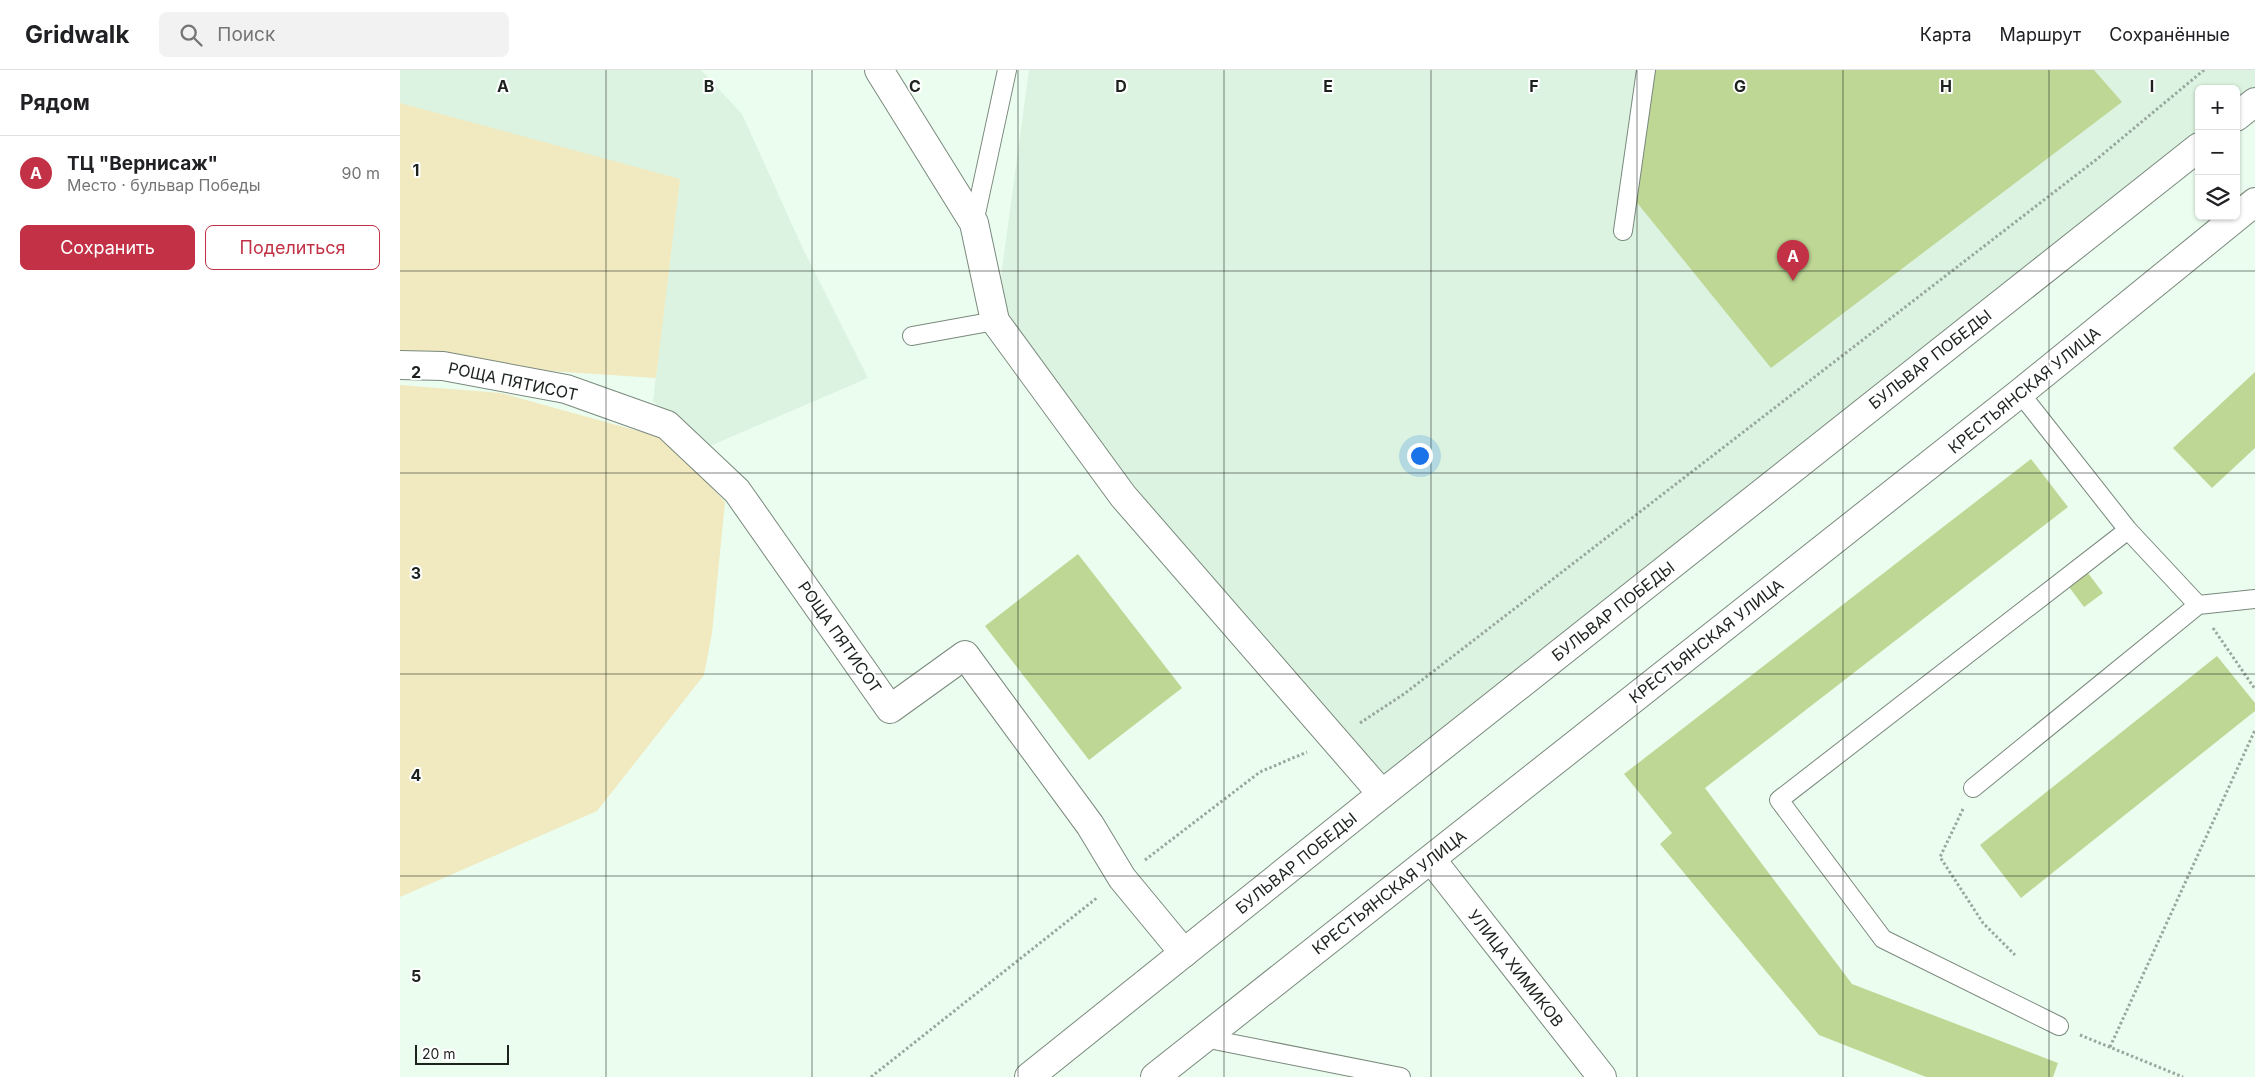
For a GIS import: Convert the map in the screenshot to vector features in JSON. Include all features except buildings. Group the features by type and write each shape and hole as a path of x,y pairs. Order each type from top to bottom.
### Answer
{"street":[{"path":"879,70 974,223 995,321 1124,496 1382,794"},
{"path":"2240,114 2255,102"},
{"name":"БУЛЬВАР ПОБЕДЫ","path":"1029,1077 1382,794 2195,150"},
{"name":"КРЕСТЬЯНСКАЯ УЛИЦА","path":"1155,1077 2020,393 2255,202"},
{"name":"РОЩА ПЯТИСОТ","path":"400,365 443,366 566,389 667,425 737,492 890,709 965,654 1090,825 1122,878 1184,953"},
{"name":"УЛИЦА ХИМИКОВ","path":"1430,859 1602,1077"}],"lane":[{"path":"974,223 1008,70"},
{"path":"1623,230 1646,70"},
{"path":"912,336 995,321"},
{"path":"2020,393 2128,530 2198,605"},
{"path":"2066,1029 1883,939 1779,800 2128,530"},
{"path":"1973,788 2198,605 2255,599"},
{"path":"1204,1038 1402,1077"}],"path":[{"path":"1335,739 1404,694 2097,159 2204,70"},
{"path":"2198,605 2255,689"},
{"path":"2110,1047 2255,730"},
{"path":"1973,788 1940,857 1983,923 2015,955"},
{"path":"2066,1029 2183,1077"}],"shaded area":[{"path":"400,70 701,70 742,114 803,249 868,378 703,449 653,401 680,179 400,107"},
{"path":"1029,70 2255,70 2255,95 2240,107 2240,85 2195,85 2195,143 1382,794 995,321"},
{"path":"400,103 680,179 656,378 400,361"},
{"path":"400,385 501,393 667,439 725,502 712,633 704,675 597,811 400,897"}],"place":[{"name":"ТЦ \"Вернисаж\"","path":"1793,281"}]}
